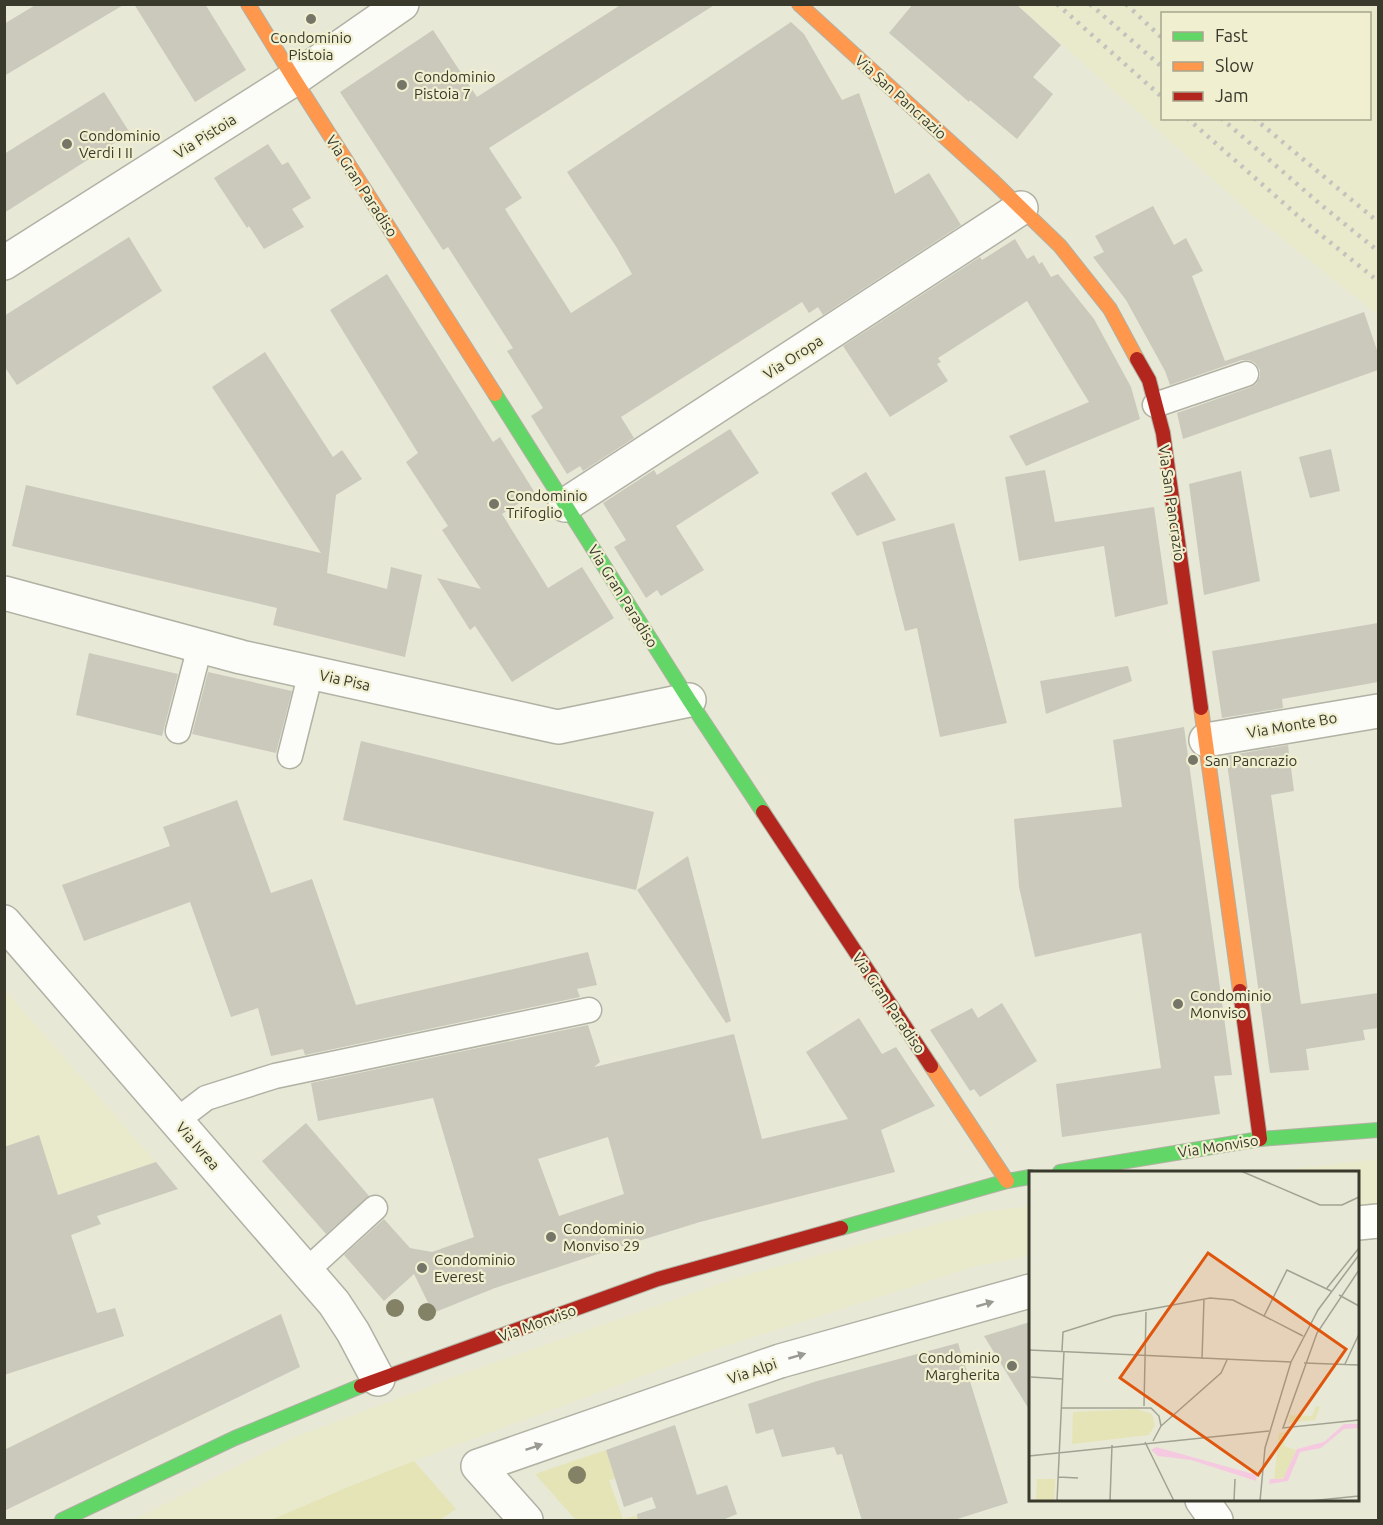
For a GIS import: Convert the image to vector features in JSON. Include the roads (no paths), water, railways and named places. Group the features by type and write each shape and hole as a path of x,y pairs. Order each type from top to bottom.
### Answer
{"street":[{"name":"Via Gran Paradiso","path":"248,4 689,700 1007,1181"},
{"name":"Via Pistoia","path":"4,263 294,79 402,4"},
{"name":"Via San Pancrazio","path":"799,4 994,182 1060,246 1110,309 1149,380 1163,433 1260,1139"},
{"name":"Via Oropa","path":"565,505 1021,208"},
{"name":"Via Pisa","path":"4,593 241,657 558,726 689,700"},
{"name":"Via Monte Bo","path":"1206,740 1378,711"},
{"name":"Via Ivrea","path":"4,922 334,1303 353,1332 378,1380"},
{"name":"Via Monviso","path":"1072,1171 1260,1139 1378,1130"},
{"name":"Via Monviso","path":"62,1521 235,1438 378,1380 658,1279 1007,1181 1029,1177"},
{"path":"1359,1223 1378,1221"},
{"name":"Via Alpi","path":"526,1521 478,1466 780,1361 1029,1291"},
{"path":"1203,1501 1216,1521"}],"lane":[{"path":"1155,405 1246,374"},
{"path":"178,731 200,646"},
{"path":"290,756 311,672"},
{"path":"176,1121 206,1098 275,1076 589,1010"},
{"path":"306,1271 375,1208"}],"railway":[{"path":"1057,4 1161,96"},
{"path":"1090,4 1161,66"},
{"path":"1126,4 1161,37"},
{"path":"1189,120 1305,222 1378,281"},
{"path":"1223,120 1378,251"},
{"path":"1256,120 1378,222"}],"place":[{"name":"Condominio Pistoia","path":"311,19"},
{"name":"Condominio Pistoia 7","path":"402,85"},
{"name":"Condominio Verdi I II","path":"67,144"},
{"name":"Condominio Trifoglio","path":"494,504"},
{"name":"San Pancrazio","path":"1193,760"},
{"name":"Condominio Monviso","path":"1178,1004"},
{"name":"Condominio Monviso 29","path":"551,1237"},
{"name":"Condominio Everest","path":"422,1268"},
{"name":"Condominio Margherita","path":"1012,1366"}]}
